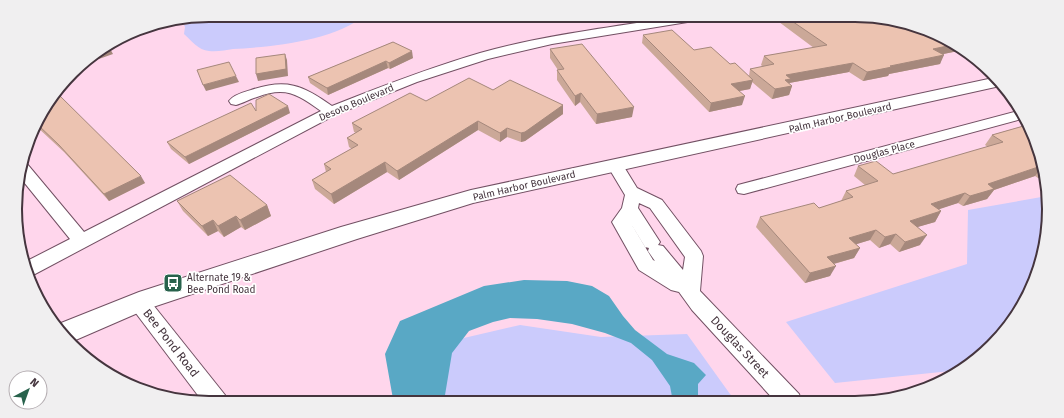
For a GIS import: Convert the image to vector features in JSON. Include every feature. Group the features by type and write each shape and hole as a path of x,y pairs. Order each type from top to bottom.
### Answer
{"main road":[{"name":"Palm Harbor Boulevard","path":"68,332 139,302 207,282 349,233 459,200 993,83"}],"street":[{"name":"Desoto Boulevard","path":"31,267 330,112 412,79 484,56 577,36 667,22"},
{"path":"236,101 255,93 272,89 294,89 302,92 330,112"},
{"name":"Douglas Place","path":"744,189 1017,116"},
{"name":"Douglas Street","path":"615,165 654,247 690,292 786,396"},
{"path":"26,173 82,241"},
{"path":"631,200 656,204 694,256 690,292 646,264 621,222 631,200"},
{"name":"Bee Pond Road","path":"139,302 212,396"}],"shaded area":[{"path":"197,22 355,22 337,31 302,41 218,51 209,51 198,47 184,34 184,25"},
{"path":"1042,197 1042,221 1036,257 1023,292 1003,323 978,350 948,371 835,383 786,322 967,264 968,210"},
{"path":"524,280 567,281 592,286 609,296 635,330 667,354 694,363 706,375 698,384 698,396 672,396 670,386 652,360 631,343 605,333 572,324 537,319 510,318 493,322 469,331 452,353 445,396 392,396 385,354 400,321 484,286"},
{"path":"520,325 601,337 687,334 732,396 440,396 451,341"}],"building":[{"path":"793,22 867,22 903,28 927,36 947,46 933,49 944,55 867,72 853,63 786,75 791,79 785,80 792,86 775,89 750,69 774,64 764,56 827,45"},
{"path":"672,30 694,50 711,47 730,64 735,63 753,80 731,84 745,96 711,103 643,35"},
{"path":"393,42 412,51 389,63 386,61 327,88 308,77"},
{"path":"582,44 634,107 597,114 581,93 575,96 557,70 564,69 550,49"},
{"path":"285,54 286,69 256,74 256,58"},
{"path":"229,62 236,76 203,85 197,70"},
{"path":"469,78 493,90 510,80 563,105 525,132 521,133 507,128 500,133 478,121 397,171 385,162 331,194 312,180 331,169 324,164 358,145 347,138 362,129 352,123 410,93 426,101"},
{"path":"269,94 288,106 185,157 167,142 251,103 256,111 256,100"},
{"path":"60,96 141,176 104,194 59,145 40,127"},
{"path":"1023,126 1037,167 988,184 994,189 970,196 965,193 931,204 941,211 910,221 927,235 905,242 896,234 885,237 876,230 849,238 860,248 827,257 836,266 810,273 760,217 814,203 819,208 853,197 846,191 878,181 858,166 876,161 893,174 1003,142 992,135"},
{"path":"230,175 267,205 240,220 236,216 218,226 213,220 202,226 177,201"}],"place":[{"name":"Alternate 19 & Bee Pond Road","path":"173,283"}]}
